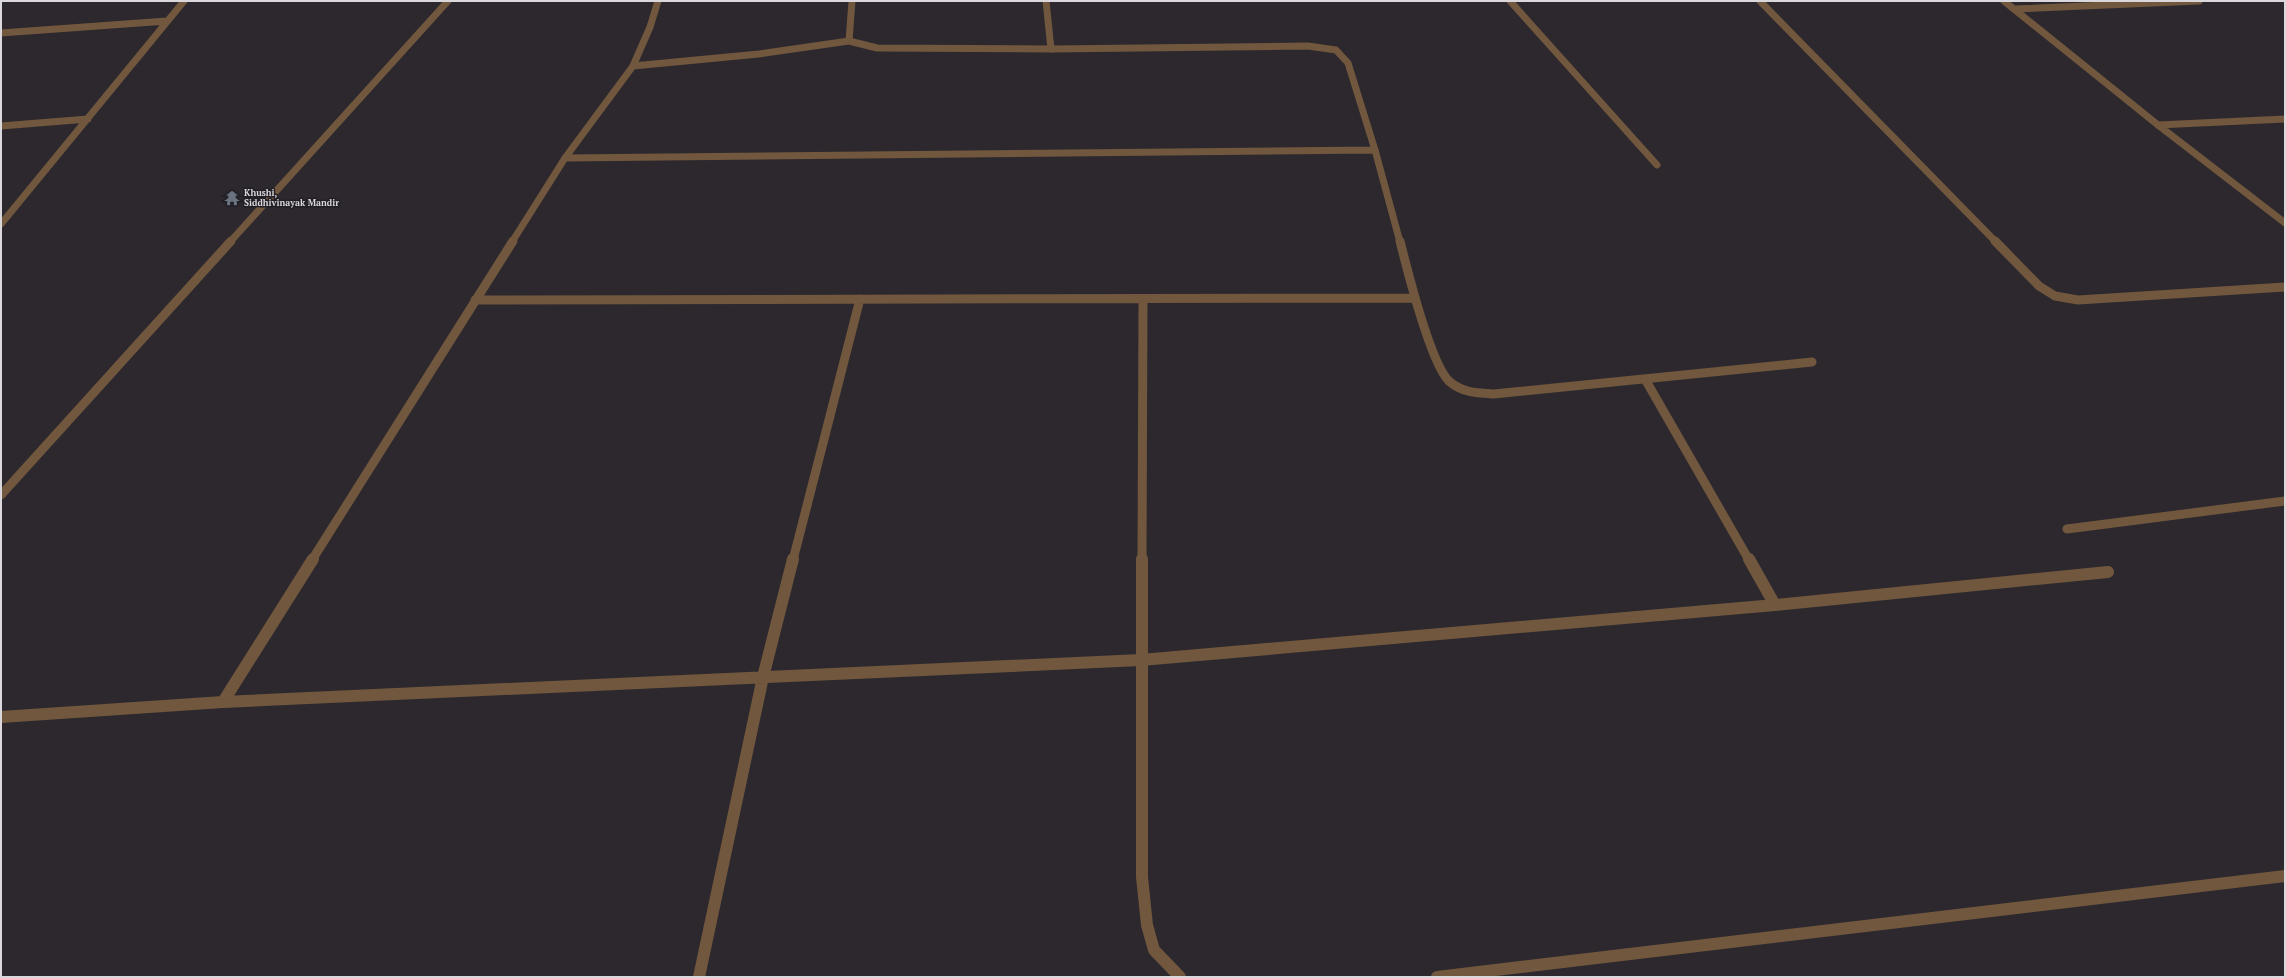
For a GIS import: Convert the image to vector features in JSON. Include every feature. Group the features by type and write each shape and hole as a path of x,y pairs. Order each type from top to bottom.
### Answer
{"street":[{"path":"1,224 184,1"},
{"path":"1,495 448,1"},
{"path":"223,702 565,158 633,66 650,27 658,1"},
{"path":"850,40 852,1"},
{"path":"1046,1 1051,49"},
{"path":"1510,1 1657,164"},
{"path":"1760,1 2039,286 2055,296 2078,300 2285,287"},
{"path":"2004,1 2158,125 2285,223"},
{"path":"2014,9 2199,1"},
{"path":"1,33 167,21"},
{"path":"633,66 760,54 850,40 860,45 877,48 909,50 1331,48 1342,54 1348,63 1375,150 1415,298 1440,368 1450,382 1468,392 1494,394 1812,362"},
{"path":"1,126 88,119"},
{"path":"2158,125 2285,119"},
{"path":"565,158 1375,150"},
{"path":"1143,298 1141,660 1142,876 1147,925 1154,950 1180,977"},
{"path":"475,300 1415,298"},
{"path":"700,977 763,677 860,299"},
{"path":"1645,379 1775,604"},
{"path":"2067,529 2285,501"},
{"path":"1,717 223,702 1141,660 1775,604 2108,572"},
{"path":"1446,976 2285,876"}],"place":[{"name":"Khushi, Siddhivinayak Mandir","path":"232,198"}]}
